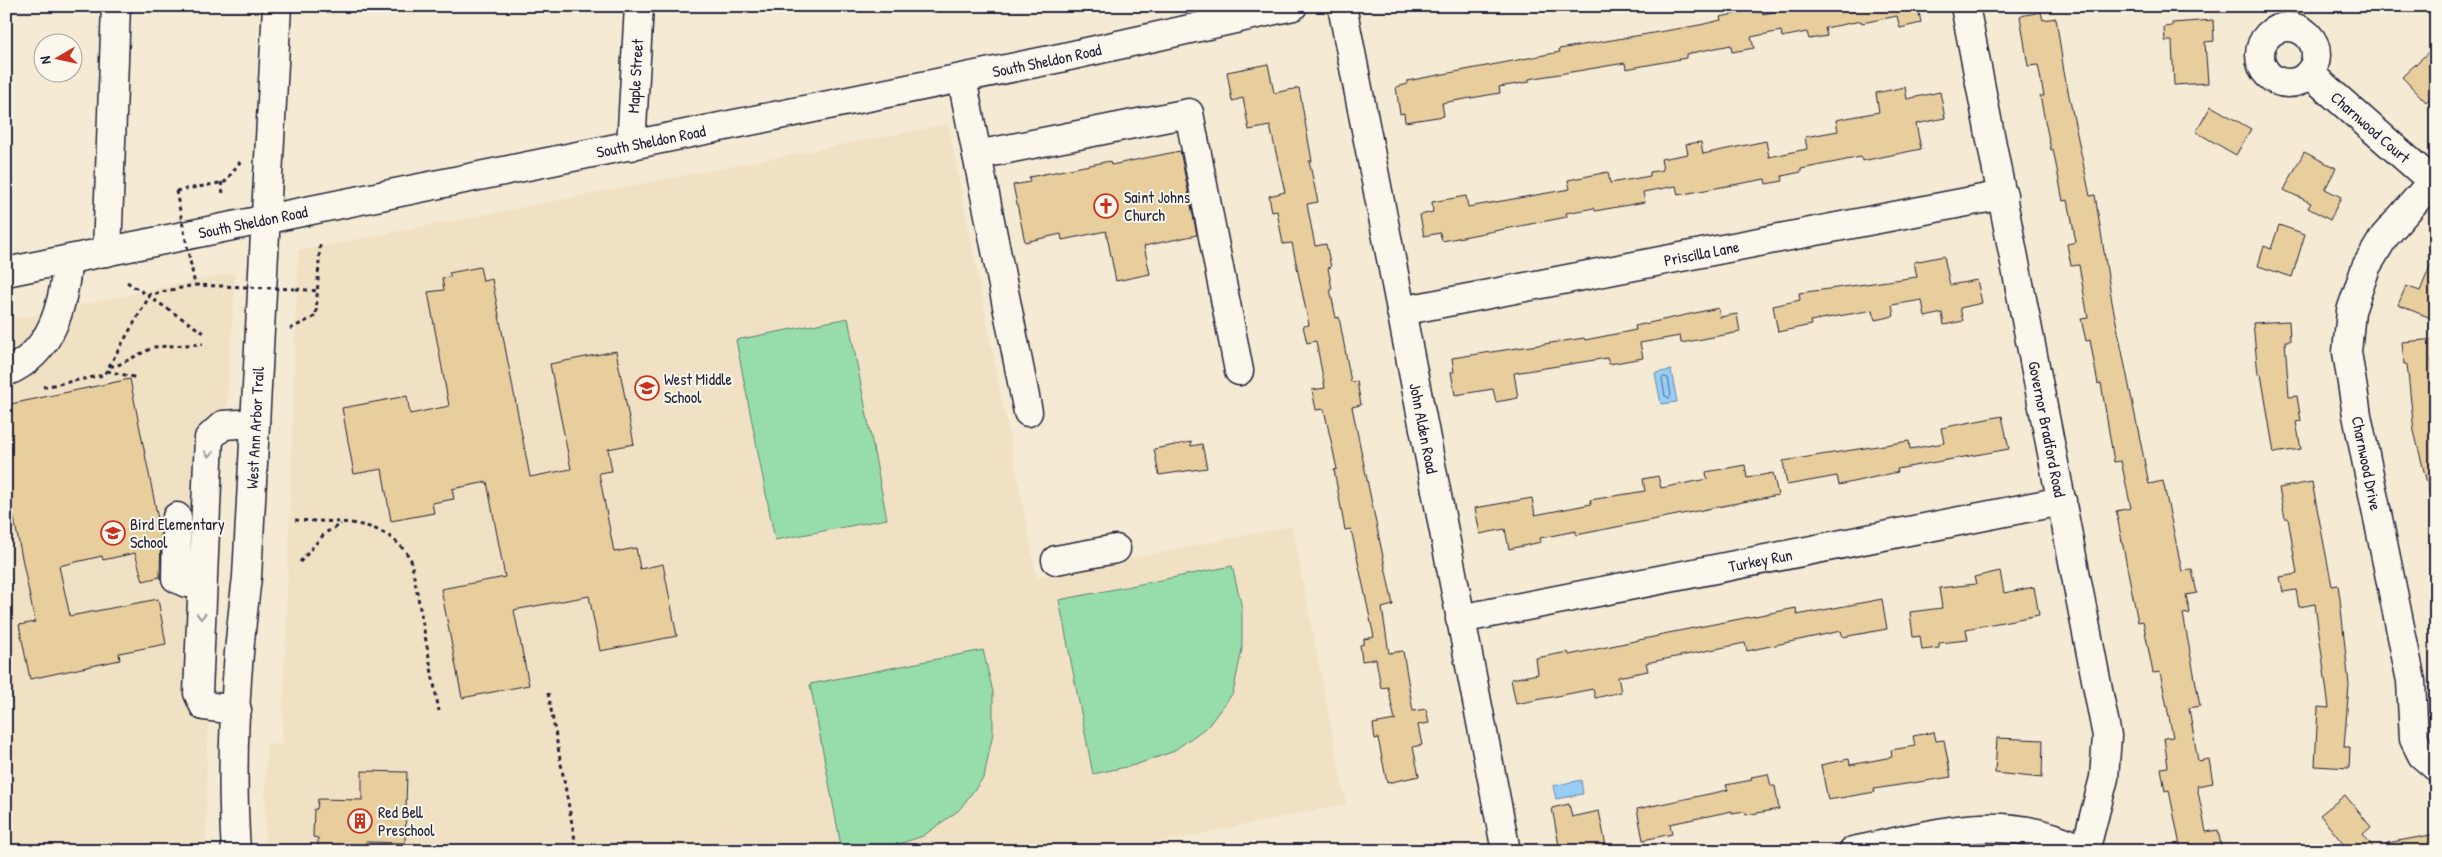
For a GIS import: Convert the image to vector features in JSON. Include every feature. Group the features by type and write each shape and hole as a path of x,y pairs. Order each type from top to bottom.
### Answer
{"street":[{"path":"107,252 116,6"},
{"name":"West Ann Arbor Trail","path":"236,851 235,764 241,625 247,577 264,219 277,6"},
{"name":"Maple Street","path":"630,146 639,6"},
{"name":"South Sheldon Road","path":"6,272 962,79 1293,6"},
{"name":"John Alden Road","path":"1342,6 1506,851"},
{"name":"Governor Bradford Road","path":"1965,6 2107,736 2104,778 2085,851"},
{"name":"Charnwood Court","path":"2309,73 2434,179"},
{"path":"962,79 1028,412"},
{"path":"977,155 1189,113 1239,371"},
{"name":"Charnwood Drive","path":"2434,179 2384,237 2366,267 2351,311 2347,352 2357,415 2411,681 2414,739 2422,755 2435,767"},
{"name":"Priscilla Lane","path":"1401,311 2003,195"},
{"path":"6,372 34,355 45,340 61,310 68,260"},
{"path":"237,710 204,706 198,693 209,438 223,425 255,423"},
{"name":"Turkey Run","path":"1460,619 2062,501"},
{"path":"177,518 176,578 186,583 202,584"},
{"path":"1056,560 1116,549"},
{"path":"1853,851 1958,830 1988,826 2040,832 2085,851"}],"path":[{"path":"195,285 176,191 225,182 240,162"},
{"path":"219,183 223,194"},
{"path":"290,330 316,316 320,244"},
{"path":"127,282 204,333"},
{"path":"44,387 104,375 149,295 195,285 318,291"},
{"path":"110,366 116,366 154,347 203,344"},
{"path":"107,371 138,378"},
{"path":"295,520 379,528 403,546 411,560 439,711"},
{"path":"300,562 324,533 342,523"},
{"path":"548,694 577,851"}],"shaded area":[{"name":"West Middle School","path":"948,124 1037,577 1292,526 1346,804 1119,851 265,851 266,744 282,744 298,251"},
{"name":"Bird Elementary School","path":"235,272 207,746 206,851 6,851 6,321"}],"green space":[{"path":"848,318 887,519 775,540 736,340"},
{"path":"1232,566 1242,608 1242,649 1233,693 1208,726 1172,752 1135,765 1093,774 1059,600"},
{"path":"983,650 993,692 993,733 984,777 959,810 923,836 878,851 842,851 810,684"}],"water":[{"path":"1671,370 1677,402 1661,404 1655,373"},
{"path":"1581,780 1583,794 1556,799 1553,786"}],"building":[{"path":"1743,6 1761,6 1763,14 1794,8 1793,6 1918,6 1921,23 1900,28 1897,16 1862,23 1861,21 1825,28 1827,36 1809,39 1807,32 1782,37 1781,31 1751,37 1754,48 1732,52 1731,45 1686,54 1686,58 1626,69 1625,63 1529,79 1529,82 1499,87 1500,93 1442,103 1444,116 1405,122 1404,113 1400,114 1396,87 1408,84 1407,81 1560,52 1559,49 1700,25 1721,20 1720,17 1744,12"},
{"path":"2041,12 2043,20 2056,18 2064,72 2090,196 2095,195 2112,302 2149,484 2163,481 2182,571 2192,570 2197,593 2186,595 2190,613 2183,614 2200,706 2189,708 2198,761 2209,759 2213,783 2197,786 2206,832 2218,830 2222,851 2181,851 2169,790 2165,791 2161,768 2168,767 2164,738 2173,737 2160,672 2153,673 2143,621 2138,622 2116,511 2131,508 2121,461 2114,462 2101,383 2098,384 2090,340 2086,341 2081,319 2088,318 2079,265 2071,266 2067,244 2076,242 2068,200 2063,201 2040,96 2044,96 2038,65 2028,66 2020,16"},
{"path":"2213,20 2214,41 2205,42 2208,83 2174,85 2172,41 2165,41 2164,27 2172,26 2172,23"},
{"path":"2436,45 2436,93 2426,102 2402,77"},
{"path":"1268,64 1274,93 1299,88 1312,161 1309,161 1318,202 1307,204 1315,246 1326,244 1331,267 1328,268 1332,289 1330,289 1336,318 1339,317 1351,382 1357,381 1361,405 1352,407 1393,605 1382,608 1389,653 1403,651 1413,711 1426,709 1429,723 1418,725 1422,745 1413,747 1419,776 1387,783 1378,738 1375,739 1373,724 1395,720 1388,687 1381,688 1376,659 1362,661 1360,645 1364,644 1364,639 1374,637 1351,529 1345,530 1334,470 1337,469 1324,409 1316,410 1312,390 1325,388 1316,341 1307,343 1303,326 1309,325 1292,243 1283,244 1277,211 1272,212 1269,196 1285,192 1270,126 1249,130 1243,98 1232,101 1227,72"},
{"path":"1905,87 1907,99 1940,92 1945,118 1916,124 1921,149 1862,161 1861,157 1801,169 1801,172 1782,176 1783,181 1766,184 1765,179 1678,195 1676,186 1643,192 1645,202 1595,211 1594,208 1566,213 1567,217 1442,241 1440,233 1424,236 1420,215 1433,212 1432,202 1466,196 1468,207 1570,189 1568,180 1608,172 1610,183 1650,176 1650,172 1663,170 1661,159 1688,154 1686,144 1701,142 1703,154 1766,141 1769,157 1807,149 1805,137 1838,131 1836,120 1879,112 1876,93"},
{"path":"2211,106 2251,129 2236,155 2196,132"},
{"name":"Saint Johns Church","path":"1180,151 1197,235 1144,246 1150,274 1116,281 1106,231 1062,240 1061,234 1025,242 1013,185 1030,182 1029,177 1110,161 1111,165"},
{"path":"2304,152 2336,168 2325,189 2341,197 2330,220 2308,208 2311,203 2284,190"},
{"path":"2279,225 2305,234 2292,277 2258,266 2264,246 2271,249"},
{"path":"2435,254 2436,320 2398,305 2406,286 2420,291"},
{"path":"1944,256 1950,285 1977,280 1982,303 1960,308 1963,321 1944,325 1942,313 1925,317 1922,300 1892,305 1894,316 1875,320 1873,310 1810,321 1811,325 1778,332 1773,306 1800,300 1799,293 1917,277 1914,262"},
{"path":"480,267 483,281 492,279 530,477 571,469 550,364 616,351 634,444 608,449 612,471 599,473 614,552 636,548 640,569 663,564 677,636 600,651 589,596 514,610 529,685 462,698 441,589 505,577 487,482 452,489 454,499 432,503 434,513 391,521 382,469 354,474 342,408 407,396 410,414 449,406 428,292 444,290 442,278 451,277 449,273"},
{"path":"1718,308 1720,317 1737,314 1740,332 1681,343 1680,336 1640,343 1643,358 1609,364 1607,358 1514,373 1518,398 1496,402 1493,389 1455,395 1451,372 1454,372 1452,358 1584,338 1585,340 1636,330 1635,326"},
{"path":"2289,321 2290,341 2285,341 2289,397 2297,396 2301,421 2296,422 2301,449 2274,453 2261,374 2258,374 2253,323"},
{"path":"2436,339 2436,360 2432,360 2436,394 2436,494 2430,495 2414,431 2407,364 2404,364 2402,342"},
{"path":"130,379 161,534 160,577 143,581 135,553 103,560 102,556 59,566 70,616 158,599 166,644 119,653 120,660 30,679 19,625 35,622 6,479 6,405"},
{"path":"2002,416 2009,449 1897,469 1898,472 1839,485 1837,476 1787,485 1783,461 1909,441 1910,449 1944,443 1941,428"},
{"path":"1191,442 1191,446 1202,444 1207,468 1159,475 1154,449"},
{"path":"1745,465 1747,478 1773,473 1778,495 1576,535 1576,531 1540,538 1541,542 1509,549 1505,529 1480,534 1475,508 1532,498 1535,515 1591,504 1590,500 1645,491 1643,479 1658,476 1661,488 1707,479 1706,472"},
{"path":"2312,482 2332,586 2338,585 2340,599 2349,685 2344,747 2350,747 2349,768 2315,766 2318,707 2329,708 2315,604 2299,607 2296,590 2283,592 2280,577 2297,574 2288,518 2285,518 2279,488"},
{"path":"2000,571 2004,593 2034,587 2039,615 1966,629 1968,640 1939,643 1939,648 1922,650 1920,636 1913,637 1910,612 1942,608 1939,588 1976,584 1974,577"},
{"path":"1882,599 1887,629 1843,637 1841,631 1747,651 1745,643 1646,663 1648,671 1618,677 1621,692 1595,698 1593,689 1516,704 1511,679 1538,674 1536,658 1568,652 1569,655 1658,635 1796,608 1797,615"},
{"path":"1934,732 1936,741 1944,740 1951,777 1874,789 1875,792 1828,800 1821,765 1849,759 1850,765 1892,757 1891,750 1915,746 1913,736"},
{"path":"1997,738 2043,740 2042,778 1995,773"},
{"name":"Red Bell Preschool","path":"362,771 407,772 405,843 366,842 358,851 318,851 318,838 313,837 314,809 317,809 318,799 362,800"},
{"path":"1768,774 1771,786 1775,786 1779,809 1746,815 1745,812 1732,814 1732,811 1670,824 1672,834 1643,840 1637,809 1728,790 1726,785 1752,780 1751,777"},
{"path":"2345,795 2371,827 2363,834 2376,851 2349,851 2320,815"},
{"path":"1569,804 1572,817 1599,811 1606,846 1583,851 1560,851 1552,808"},
{"path":"2436,834 2436,851 2388,851 2387,843"}],"place":[{"name":"Saint Johns Church","path":"1106,206"},
{"name":"West Middle School","path":"647,388"},
{"name":"Bird Elementary School","path":"113,533"},
{"name":"Red Bell Preschool","path":"360,821"}]}
